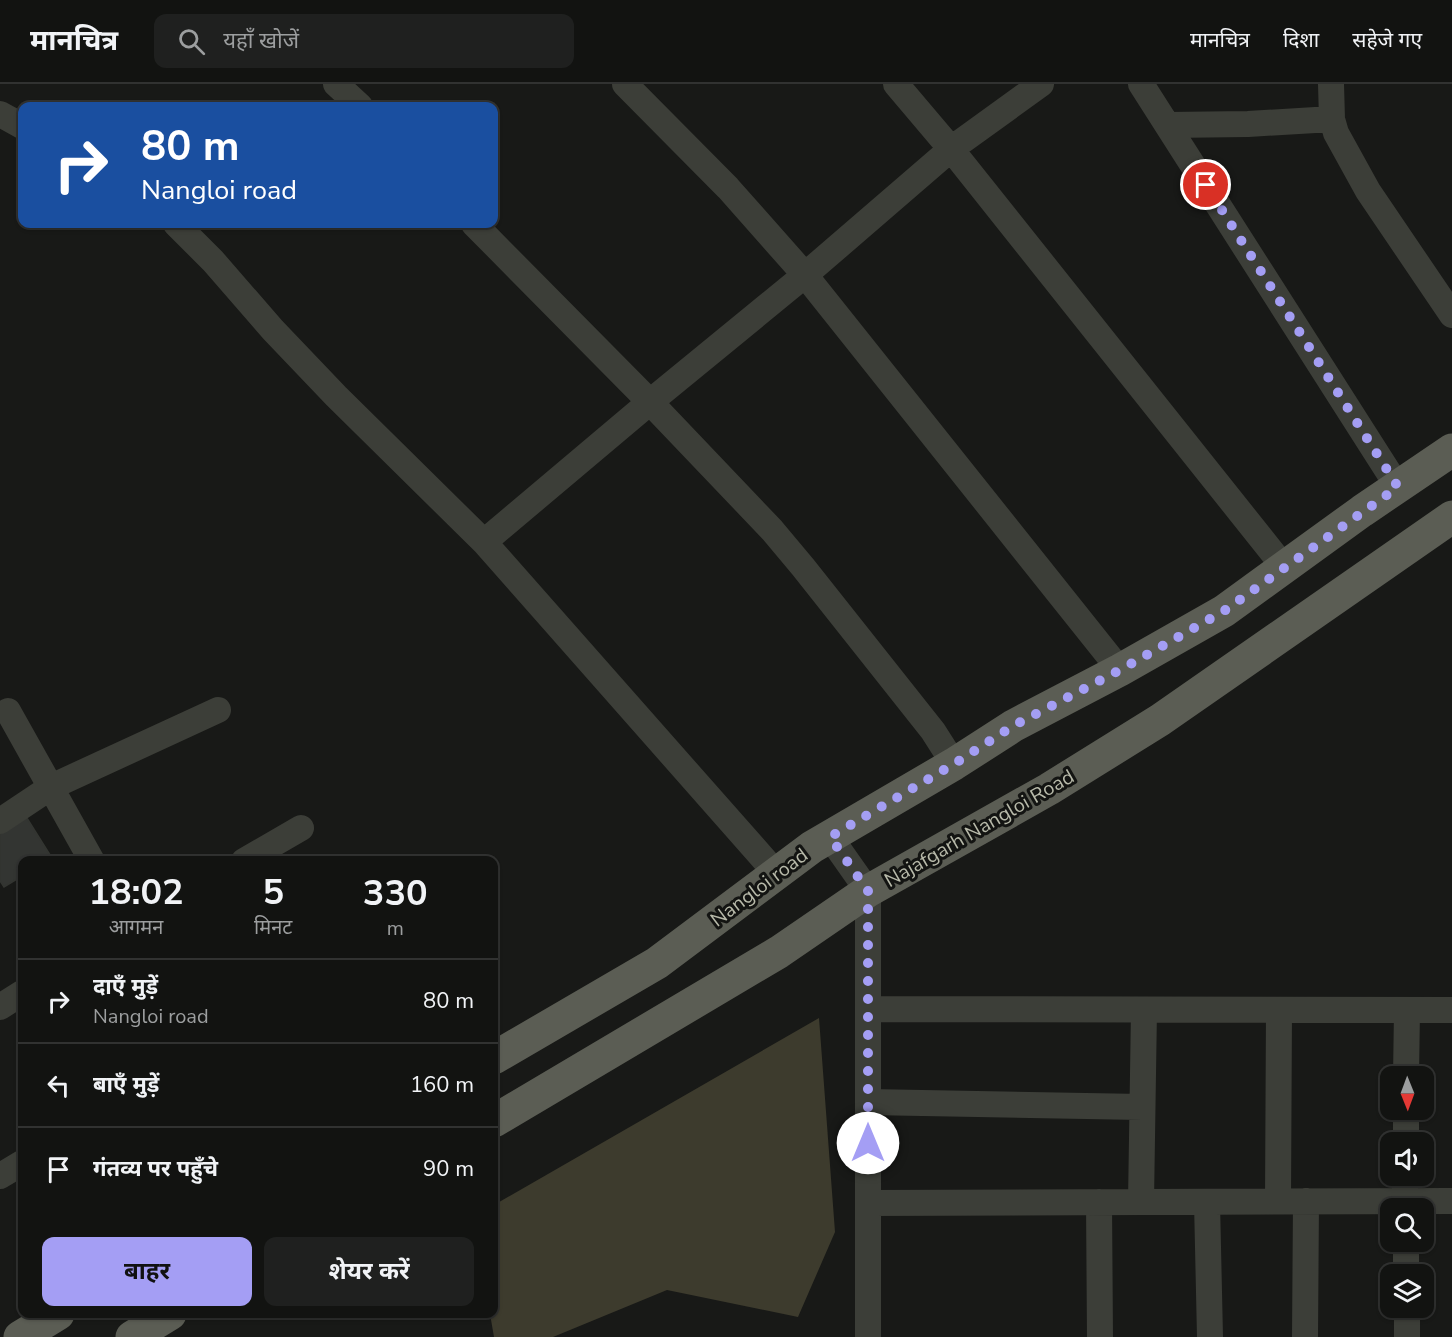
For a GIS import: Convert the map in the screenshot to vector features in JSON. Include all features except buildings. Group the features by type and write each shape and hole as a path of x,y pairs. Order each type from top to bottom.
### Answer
{"main road":[{"name":"Nangloi road","path":"498,1056 657,963 830,837 954,764 1013,726 1120,670 1224,611 1452,450"},
{"name":"Najafgarh Nangloi Road","path":"498,1119 779,952 868,891 1049,789 1161,720 1452,517"},
{"path":"20,1337 51,1318"},
{"path":"132,1337 163,1318"}],"street":[{"path":"336,84 356,102"},
{"path":"625,84 728,188 805,275 1120,670"},
{"path":"896,84 951,149 1284,567"},
{"path":"484,542 805,275 951,149 1041,84"},
{"path":"1141,84 1398,487"},
{"path":"1331,84 1332,118 1336,133 1368,190 1452,315"},
{"path":"0,114 18,124"},
{"path":"1168,125 1248,124 1332,118"},
{"path":"180,228 336,396 484,542 777,874"},
{"path":"478,228 650,402 772,530 804,567 933,731 954,764"},
{"path":"0,821 51,787 218,710"},
{"path":"8,711 89,856"},
{"path":"253,856 301,828"},
{"path":"830,837 868,891 868,1337"},
{"path":"0,1007 18,996"},
{"path":"868,1010 1452,1010"},
{"path":"1141,1202 1144,1010"},
{"path":"1278,1201 1279,1010"},
{"path":"1406,1066 1407,1010"},
{"path":"868,1102 1142,1107"},
{"path":"0,1176 18,1165"},
{"path":"868,1203 1306,1201 1405,1195 1452,1201"},
{"path":"1305,1337 1306,1201"},
{"path":"1099,1202 1100,1337"},
{"path":"1207,1202 1210,1337"},
{"path":"1407,1318 1407,1337"}],"shaded area":[{"path":"819,1018 835,1232 798,1317 667,1290 553,1337 494,1337 491,1318 498,1318 498,1203"}],"route":[{"path":"868,1143 868,891 830,837 974,752 1013,726 1120,670 1224,611 1398,487 1206,185"}]}
